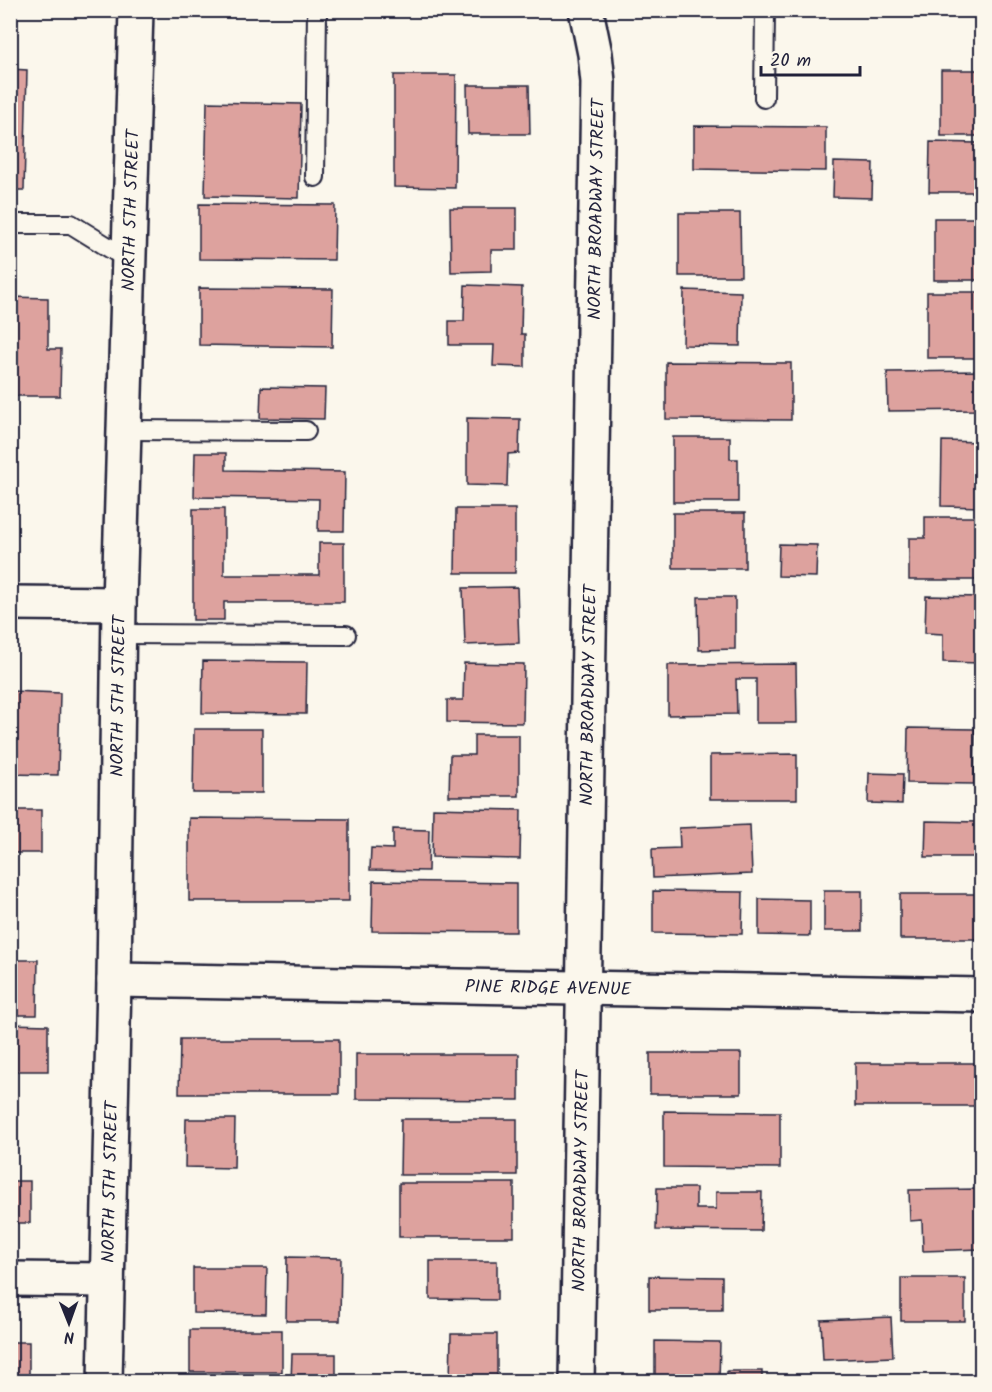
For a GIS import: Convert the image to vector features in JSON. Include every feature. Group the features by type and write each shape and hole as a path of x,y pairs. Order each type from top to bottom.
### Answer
{"street":[{"name":"NORTH 5TH STREET","path":"105,1382 119,619 136,10"},
{"name":"NORTH BROADWAY STREET","path":"578,1382 598,82 586,10"},
{"path":"10,603 119,619"},
{"name":"PINE RIDGE AVENUE","path":"114,980 981,995"},
{"path":"10,1279 107,1280"}],"lane":[{"path":"315,177 317,10"},
{"path":"764,98 765,10"},
{"path":"10,224 71,224 129,260"},
{"path":"124,430 306,431"},
{"path":"119,619 346,635"}],"building":[{"path":"10,69 27,70 24,190 10,190"},
{"path":"941,70 982,70 982,136 941,136"},
{"path":"394,75 456,75 455,188 394,187"},
{"path":"467,85 529,85 530,134 468,134"},
{"path":"207,102 301,104 299,198 205,196"},
{"path":"694,126 826,127 826,171 694,169"},
{"path":"930,142 977,143 976,192 929,192"},
{"path":"834,162 873,163 872,198 833,197"},
{"path":"199,204 335,205 334,260 199,259"},
{"path":"450,208 517,208 517,250 491,250 491,271 451,272"},
{"path":"679,213 740,213 741,276 679,276"},
{"path":"934,218 979,218 979,280 934,280"},
{"path":"465,285 522,287 521,334 525,334 525,367 493,366 494,345 449,345 449,321 464,321"},
{"path":"199,288 333,289 332,347 199,345"},
{"path":"684,290 741,292 740,346 683,345"},
{"path":"927,292 981,292 981,358 927,358"},
{"path":"10,297 48,298 48,349 61,349 60,396 10,396"},
{"path":"666,362 791,363 791,420 666,419"},
{"path":"982,371 982,410 888,411 887,372"},
{"path":"261,387 325,388 324,419 260,418"},
{"path":"467,418 520,419 519,453 508,454 507,486 467,485"},
{"path":"673,437 730,437 730,459 738,459 738,502 673,502"},
{"path":"942,441 982,442 982,507 941,506"},
{"path":"195,453 226,453 226,470 345,472 344,531 318,531 319,499 194,497"},
{"path":"193,509 224,509 224,575 319,575 319,543 344,543 344,602 224,602 224,620 193,620"},
{"path":"456,509 515,509 515,573 455,573"},
{"path":"673,513 745,513 745,568 673,568"},
{"path":"925,517 982,517 982,580 909,580 909,538 925,538"},
{"path":"779,544 817,545 816,577 778,576"},
{"path":"517,587 519,643 465,645 463,588"},
{"path":"926,596 982,597 981,663 943,662 943,634 925,633"},
{"path":"698,597 735,597 735,649 699,650"},
{"path":"203,661 307,662 306,714 202,713"},
{"path":"464,663 524,664 523,723 447,722 447,700 463,700"},
{"path":"796,664 797,723 756,723 756,679 736,679 737,714 668,715 668,665"},
{"path":"10,691 60,693 58,775 10,774"},
{"path":"908,728 975,729 974,784 907,783"},
{"path":"194,729 262,729 262,793 193,793"},
{"path":"474,735 519,735 519,796 449,796 450,755 474,755"},
{"path":"797,754 797,799 710,799 710,755"},
{"path":"869,773 903,774 902,804 868,803"},
{"path":"433,808 521,810 520,859 432,857"},
{"path":"10,810 41,810 41,853 10,853"},
{"path":"189,818 349,819 349,901 189,901"},
{"path":"926,821 980,822 979,857 925,857"},
{"path":"750,825 752,874 653,878 652,849 680,848 679,828"},
{"path":"393,829 429,830 428,871 370,870 371,848 393,849"},
{"path":"10,871 13,872 13,929 10,929"},
{"path":"373,881 516,883 516,932 372,931"},
{"path":"653,891 743,892 742,934 653,933"},
{"path":"824,891 862,891 862,931 824,931"},
{"path":"900,894 979,894 979,939 900,939"},
{"path":"759,899 810,900 810,936 759,935"},
{"path":"10,960 38,960 37,1015 10,1015"},
{"path":"10,1024 48,1025 48,1071 12,1071 13,1081 10,1081"},
{"path":"180,1039 339,1039 339,1094 179,1094"},
{"path":"650,1053 741,1053 741,1094 650,1094"},
{"path":"356,1054 519,1054 519,1100 356,1099"},
{"path":"855,1063 979,1063 980,1106 855,1106"},
{"path":"664,1111 780,1112 780,1168 664,1167"},
{"path":"186,1119 235,1119 234,1168 185,1167"},
{"path":"401,1119 517,1119 517,1175 400,1175"},
{"path":"10,1181 30,1181 30,1223 10,1223"},
{"path":"399,1183 514,1183 514,1237 399,1237"},
{"path":"657,1188 696,1188 696,1209 716,1209 716,1192 762,1192 761,1231 656,1230"},
{"path":"979,1189 981,1249 923,1251 922,1220 910,1221 909,1190"},
{"path":"287,1257 341,1258 340,1321 286,1321"},
{"path":"430,1261 497,1261 497,1300 430,1299"},
{"path":"193,1268 267,1268 266,1314 193,1313"},
{"path":"649,1276 722,1277 722,1310 649,1310"},
{"path":"901,1278 965,1278 965,1321 901,1321"},
{"path":"891,1317 893,1357 823,1360 821,1320"},
{"path":"190,1330 282,1330 282,1372 190,1372"},
{"path":"451,1334 497,1334 497,1382 450,1382"},
{"path":"655,1341 720,1342 719,1381 655,1380"},
{"path":"10,1342 29,1342 29,1382 10,1382"},
{"path":"292,1354 336,1354 336,1382 291,1382"},
{"path":"727,1371 762,1371 762,1382 727,1382"},
{"path":"911,1378 964,1379 964,1382 911,1382"}]}
